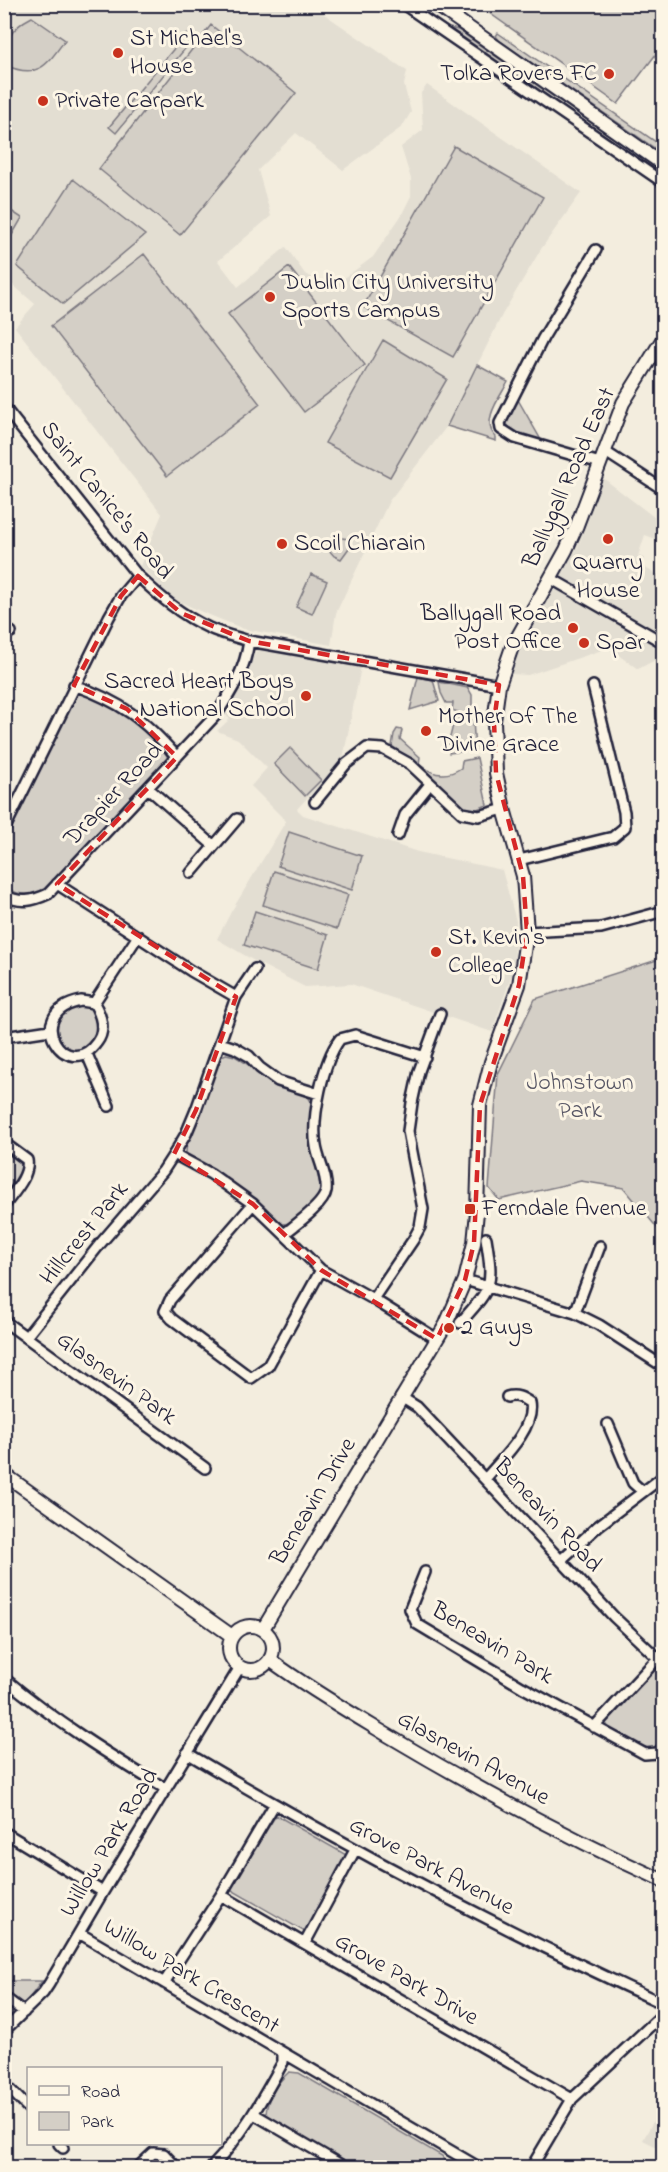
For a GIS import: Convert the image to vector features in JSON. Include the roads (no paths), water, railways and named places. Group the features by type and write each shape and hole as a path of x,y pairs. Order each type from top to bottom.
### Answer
{"street":[{"path":"403,4 663,183"},
{"path":"435,4 663,165"},
{"path":"442,31 443,24 449,15"},
{"path":"596,250 543,338 500,423 501,429 516,438 600,463"},
{"name":"Ballygall Road East","path":"401,1397 446,1324 465,1280 474,1243 477,1212 480,1105 491,1062 519,985 526,932 525,897 519,860 496,773 493,741 499,685 512,646 566,550 577,525 623,403 663,337"},
{"name":"Saint Canice's Road","path":"4,407 138,576 164,601 181,613 210,629 249,640 499,685"},
{"path":"604,450 663,490"},
{"path":"4,830 74,685 121,596 138,576"},
{"path":"550,578 663,644"},
{"name":"Drapier Road","path":"4,895 21,901 34,901 48,894 216,715 236,686 247,659 249,640"},
{"path":"74,685 127,709 150,727 177,757"},
{"path":"519,860 613,837 625,827 622,802 593,686"},
{"path":"315,802 346,764 367,748 383,749 410,764 462,813 479,816 504,808"},
{"path":"399,836 405,815 430,784"},
{"path":"148,788 214,846"},
{"path":"191,873 237,819"},
{"path":"57,884 191,971 236,997"},
{"path":"526,932 601,928 663,911"},
{"path":"94,1003 138,936"},
{"name":"Hillcrest Park","path":"26,1337 99,1244 163,1171 174,1154 196,1110 236,997 255,969"},
{"path":"81,1001 94,1003 101,1020 100,1038 87,1054 68,1055 57,1047 50,1030 54,1017 70,1003 81,1001"},
{"path":"373,1299 420,1227 423,1209 408,1131 412,1103 440,1014"},
{"path":"4,1037 50,1030"},
{"path":"284,1234 322,1201 326,1192 315,1141 319,1094 332,1050 340,1039 356,1035 425,1057"},
{"path":"220,1044 235,1048 249,1056 260,1068 278,1081 319,1094"},
{"path":"87,1054 109,1106"},
{"path":"4,1143 27,1160 28,1166 26,1174 4,1206"},
{"path":"174,1154 211,1174 253,1204 321,1270 437,1338"},
{"path":"253,1204 170,1300 165,1311 172,1319 251,1378 268,1366 321,1270"},
{"path":"460,1323 486,1294 492,1274 486,1238"},
{"path":"575,1313 600,1246"},
{"path":"465,1280 575,1313 608,1330 663,1367"},
{"name":"Glasnevin Park","path":"4,1321 205,1467"},
{"path":"486,1478 528,1424 532,1410 530,1402 518,1396 507,1397"},
{"name":"Beneavin Road","path":"401,1397 417,1407 614,1617 661,1661"},
{"name":"Beneavin Drive","path":"262,1629 401,1397"},
{"path":"608,1424 633,1483 642,1491"},
{"path":"4,1474 232,1636"},
{"path":"562,1559 598,1526 663,1476"},
{"name":"Beneavin Park","path":"425,1572 410,1609 417,1624 594,1727 645,1754 657,1753 663,1747"},
{"path":"256,1626 262,1629 268,1633 273,1646 270,1660 260,1668 247,1670 240,1667 231,1657 229,1643 232,1636 242,1627 256,1626"},
{"name":"Glasnevin Avenue","path":"270,1660 339,1706 461,1778 575,1839 663,1881"},
{"path":"594,1727 661,1661"},
{"name":"Willow Park Road","path":"4,2031 50,1984 103,1892 240,1667"},
{"path":"4,1678 78,1735 166,1789"},
{"name":"Grove Park Avenue","path":"187,1754 355,1850 563,1957 663,2004"},
{"path":"164,1983 274,1805"},
{"path":"4,1832 103,1892"},
{"path":"305,1943 355,1850"},
{"name":"Grove Park Drive","path":"221,1894 572,2099"},
{"name":"Willow Park Crescent","path":"79,1933 283,2055 325,2077 480,2168"},
{"path":"4,1997 24,2012"},
{"path":"531,2168 572,2099 663,2013"},
{"name":"Willow Park Crescent","path":"211,2168 241,2134 254,2114 283,2062 283,2055"},
{"path":"4,2083 27,2107"},
{"path":"254,2114 346,2168"},
{"path":"137,2168 153,2153 164,2154 177,2168"},
{"path":"458,2168 462,2157"}],"place":[{"name":"St Michael's House","path":"118,53"},
{"name":"Tolka Rovers FC","path":"609,74"},
{"name":"Private Carpark","path":"43,101"},
{"name":"Dublin City University Sports Campus","path":"270,297"},
{"name":"Quarry House","path":"608,539"},
{"name":"Scoil Chiarain","path":"282,544"},
{"name":"Ballygall Road Post Office","path":"573,628"},
{"name":"Spar","path":"584,643"},
{"name":"Sacred Heart Boys National School","path":"306,696"},
{"name":"Mother Of The Divine Grace","path":"426,731"},
{"name":"St. Kevin's College","path":"436,952"},
{"name":"Ferndale Avenue","path":"470,1209"},
{"name":"2 Guys","path":"449,1328"}],"park label":[{"name":"Johnstown Park","path":"580,1097"}]}
